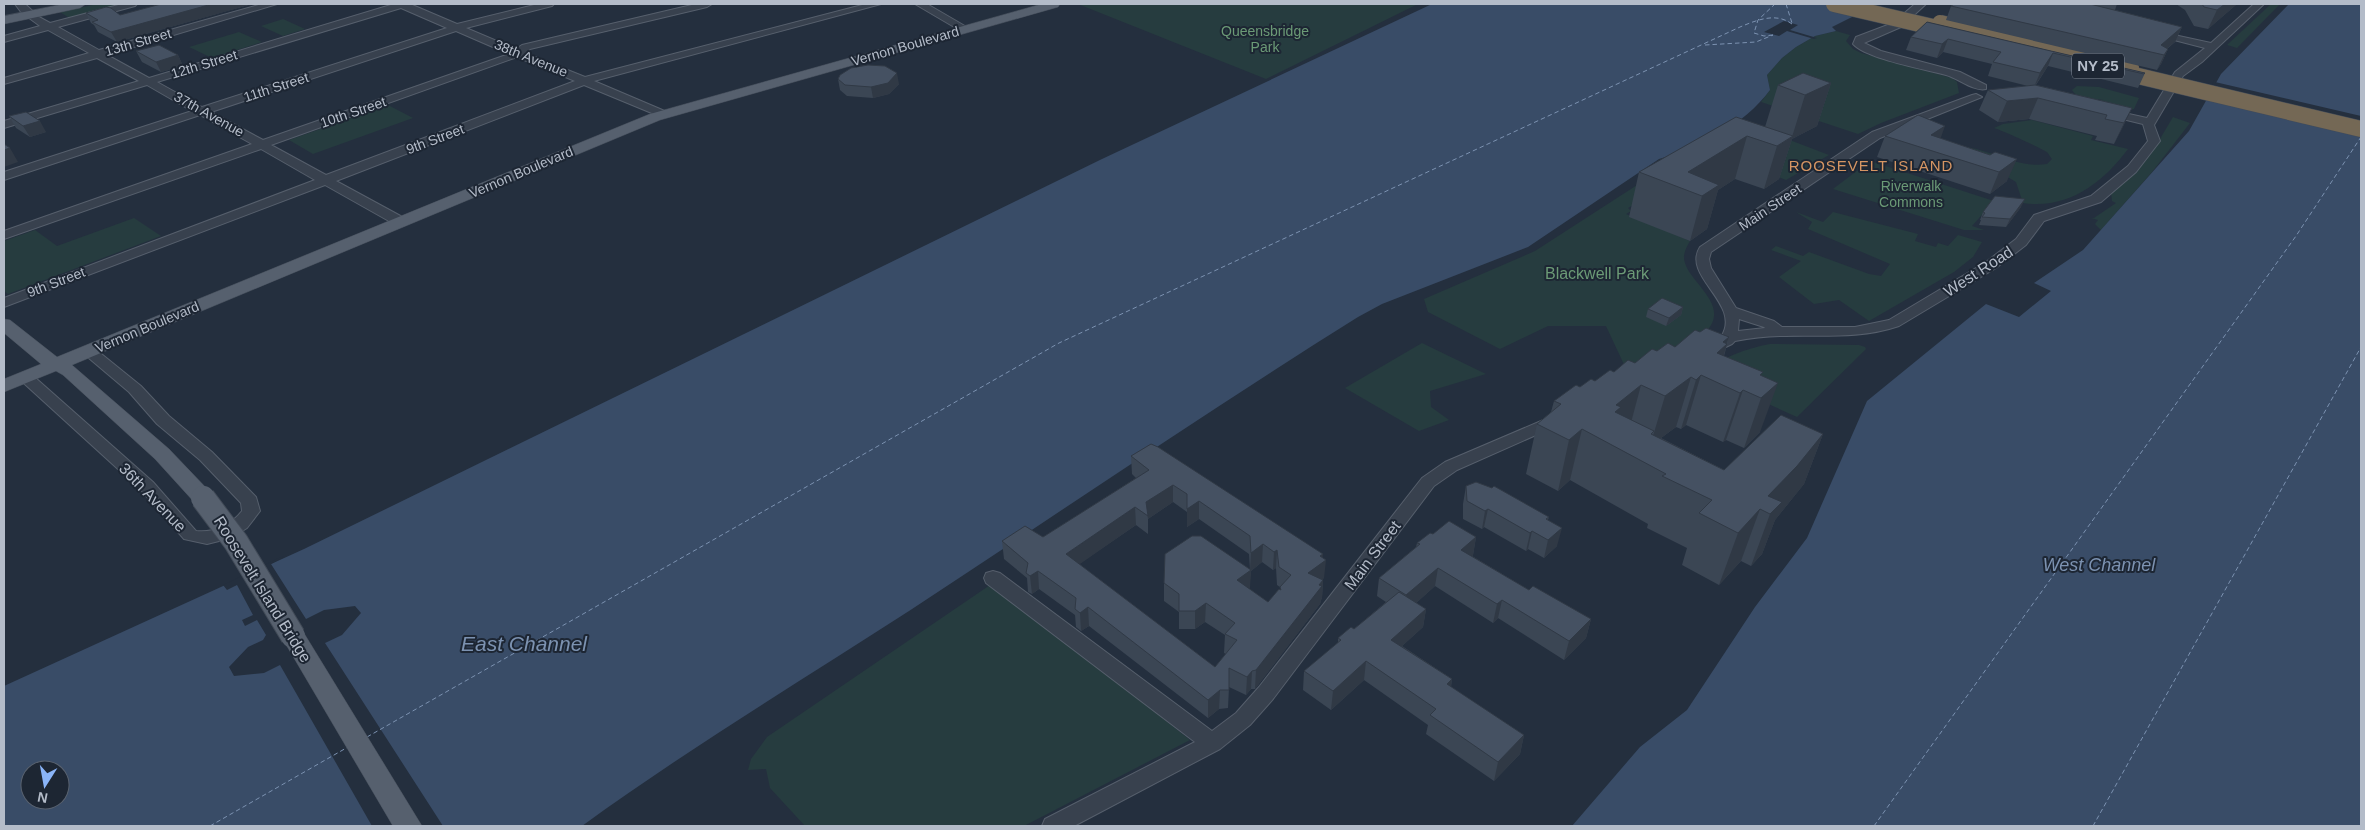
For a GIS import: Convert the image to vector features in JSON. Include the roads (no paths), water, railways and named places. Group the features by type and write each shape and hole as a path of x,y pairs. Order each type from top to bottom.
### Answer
{"highway":[{"name":"NY 25","path":"1834,4 2361,128"},
{"path":"1841,4 2361,128"},
{"path":"1857,4 2361,122"},
{"name":"NY 25","path":"1864,4 2361,122"}],"main road":[{"path":"4,20 80,4"},
{"name":"Vernon Boulevard","path":"4,386 663,114 1054,4"},
{"path":"4,324 46,359 56,364"},
{"name":"Roosevelt Island Bridge","path":"56,364 70,371 111,407 167,460 221,520 249,562 408,826"}],"street":[{"name":"37th Avenue","path":"20,4 30,14 401,222"},
{"path":"4,39 132,4"},
{"name":"13th Street","path":"4,81 272,4"},
{"name":"38th Avenue","path":"401,4 663,114"},
{"name":"12th Street","path":"4,126 401,4"},
{"name":"11th Street","path":"4,176 457,28 549,4"},
{"name":"10th Street","path":"4,234 509,58 533,46 707,4"},
{"name":"9th Street","path":"4,302 586,81 876,4"},
{"path":"920,4 965,29"},
{"path":"1921,4 1898,25 1861,38 1858,44 1877,54 1956,74 1981,95 1994,89"},
{"path":"2094,109 2150,122 2179,74 2198,60 2259,4"},
{"path":"2146,30 2212,46"},
{"name":"Main Street","path":"1731,311 1724,295 1704,269 1702,259 1705,250 1876,135 1981,95"},
{"name":"West Road","path":"1778,331 1864,331 1894,323 1992,265 2021,242 2039,218 2089,203 2102,195 2132,169 2153,143 2154,138 2148,126 2150,122"},
{"path":"1697,356 1727,341 1731,311 1769,324 1778,331"},
{"path":"1729,337 1778,331"},
{"name":"36th Avenue","path":"25,377 148,486 190,535 199,538 211,538 240,524 251,511 250,501 206,456 163,420 135,389 88,351"},
{"name":"Main Street","path":"1053,826 1212,743 1243,719 1266,693 1428,482 1451,466 1569,414"},
{"path":"993,578 1212,743"}],"water":[{"name":"East Channel","path":"1432,4 1869,4 1858,14 1832,27 1836,31 1815,36 1782,58 1767,75 1770,90 1747,114 1720,134 1705,142 1659,159 1528,247 1382,304 1358,317 909,611 703,743 582,826 4,826 4,686 304,549 1102,159"},
{"name":"West Channel","path":"2289,4 2361,4 2361,826 1572,826 1640,747 1687,710 1755,607 1807,538 1867,401 1986,304 2019,317 2051,291 2034,283 2083,250 2189,131 2221,74"}],"district":[{"name":"ROOSEVELT ISLAND","path":"1871,166"}],"park label":[{"name":"Queensbridge Park","path":"1265,40"},
{"name":"Riverwalk Commons","path":"1911,194"},
{"name":"Blackwell Park","path":"1597,273"}]}
